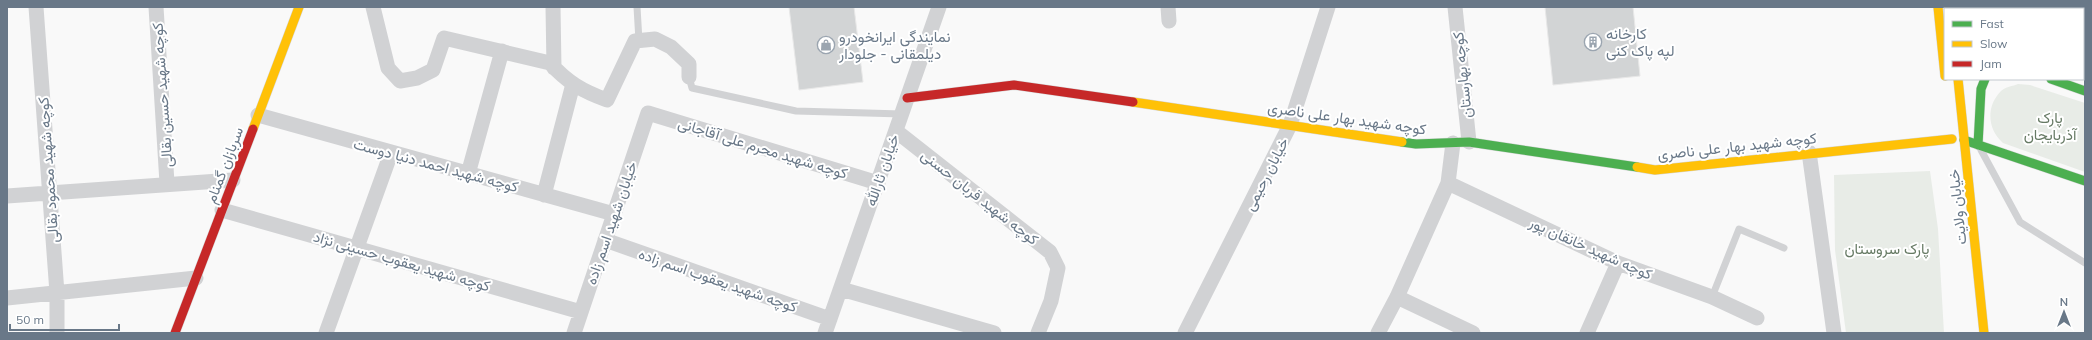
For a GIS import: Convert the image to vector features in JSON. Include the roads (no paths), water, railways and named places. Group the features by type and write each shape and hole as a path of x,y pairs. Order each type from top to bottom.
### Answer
{"street":[{"name":"کوچه شهید محمود بقالی","path":"36,7 56,293 57,333"},
{"name":"کوچه شهید حسین بقالی","path":"156,7 168,184"},
{"name":"سربازان گمنام","path":"180,332 196,278 299,7"},
{"path":"373,7 388,68 400,81 417,78 433,70 444,38 550,62 561,77 590,94 607,100 622,65 636,41 655,39 671,47 689,64 689,77"},
{"path":"553,7 554,68"},
{"name":"خیابان ثارالله","path":"828,326 940,7"},
{"name":"خیابان رحیمی","path":"1185,333 1290,125 1328,7"},
{"name":"کوچه بهارستان","path":"1455,7 1469,142"},
{"path":"1938,7 1944,66"},
{"path":"468,174 502,51"},
{"name":"خیابان ولایت","path":"1958,80 1984,333"},
{"path":"1978,145 1981,89 1984,80"},
{"path":"2055,80 2085,91"},
{"path":"544,195 573,84"},
{"name":"کوچه شهید بهار علی ناصری","path":"907,98 1014,85 1416,144 1469,142 1655,170 1809,152 1952,139"},
{"name":"کوچه شهید محرم علی آقاجانی","path":"648,113 878,182"},
{"name":"خیابان شهید اسم زاده","path":"574,333 648,113"},
{"name":"کوچه شهید احمد دنیا دوست","path":"258,116 614,214"},
{"name":"کوچه شهید قربان حسنی","path":"896,131 1050,252 1058,268 1051,301 1038,333"},
{"path":"1964,140 2085,181"},
{"path":"1378,333 1398,297 1448,183 1453,143"},
{"path":"1809,152 1834,333"},
{"path":"326,333 391,153"},
{"path":"7,196 233,180"},
{"name":"کوچه شهید خانقان پور","path":"1448,183 1618,263 1712,297 1757,318"},
{"name":"کوچه شهید یعقوب حسینی نژاد","path":"222,210 581,312"},
{"name":"کوچه شهید یعقوب اسم زاده","path":"606,240 828,326"},
{"path":"1587,333 1618,263"},
{"path":"7,298 196,278"},
{"path":"840,289 994,333"},
{"path":"1398,297 1473,333"}],"lane":[{"path":"637,7 639,41"},
{"path":"689,77 692,88 796,111 902,114"},
{"path":"1978,145 2020,222 2085,263"},
{"path":"1712,297 1739,229 1784,248"}],"place":[{"name":"کارخانه لپه پاک کنی","path":"1593,42"},
{"name":"نمایندگی ایرانخودرو دیلمقانی - جلودار","path":"826,45"}],"park label":[{"name":"پارک آذربایجان","path":"2050,126"},
{"name":"پارک سروستان","path":"1887,248"}]}
